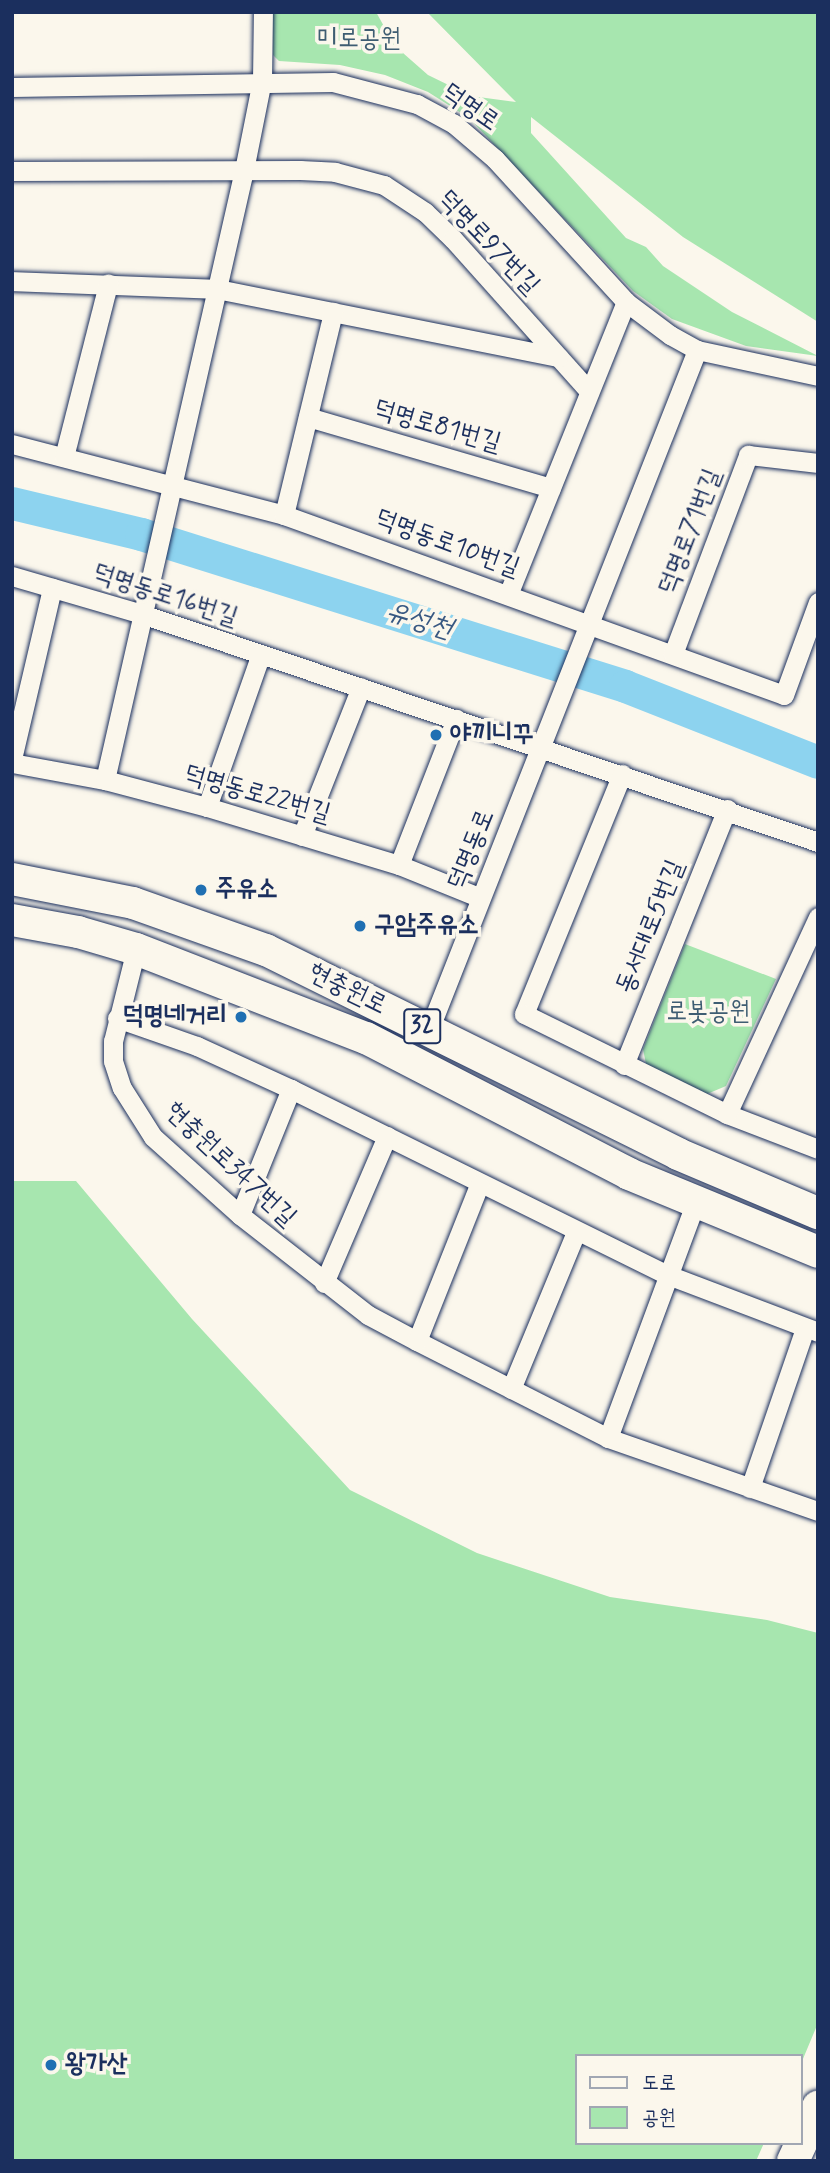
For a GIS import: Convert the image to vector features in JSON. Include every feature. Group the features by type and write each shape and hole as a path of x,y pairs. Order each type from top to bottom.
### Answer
{"main road":[{"name":"현충원로","path":"12,879 133,903 266,950 678,1154 818,1213"},
{"name":"현충원로","path":"12,920 78,932 136,950 366,1038 561,1140 695,1204 818,1252"},
{"path":"802,2142 818,2107"},
{"path":"793,2161 800,2145"}],"street":[{"path":"105,780 145,615 244,170 262,80 263,12"},
{"name":"덕명로","path":"12,86 262,80 333,82 372,89 417,104 454,124 495,159 626,302 697,350 818,376"},
{"name":"덕명로97번길","path":"12,171 335,172 384,185 425,212 453,239 589,391"},
{"path":"12,281 217,289 558,357"},
{"path":"64,457 108,284"},
{"path":"508,595 626,302"},
{"path":"284,515 333,312"},
{"path":"697,350 587,630 673,654 784,695 818,602"},
{"name":"덕명로81번길","path":"308,417 551,488"},
{"name":"덕명동로10번길","path":"12,444 64,457 172,492 284,515 508,595 587,630"},
{"name":"덕명로71번길","path":"673,654 748,455 818,463"},
{"name":"덕명동로16번길","path":"12,576 145,615 541,748"},
{"name":"덕명동로16번길","path":"12,761 52,588"},
{"name":"덕명동로","path":"429,1030 587,630"},
{"name":"덕명동로16번길","path":"207,807 261,654"},
{"path":"302,836 361,687"},
{"path":"398,865 456,719"},
{"path":"541,748 818,842"},
{"name":"덕명동로22번길","path":"12,761 105,780 207,807 398,865 481,898"},
{"path":"622,774 524,1014 727,1114 818,1149"},
{"name":"동서대로5번길","path":"624,1065 727,809"},
{"path":"727,1114 818,917"},
{"name":"현충원로347번길","path":"136,950 117,1018 113,1061 137,1114 153,1137 240,1215 368,1315 417,1341 608,1438 818,1511"},
{"path":"117,1018 197,1046 291,1088 479,1185 668,1275 811,1330 750,1488"},
{"path":"240,1215 291,1088"},
{"path":"324,1283 387,1136"},
{"path":"417,1341 479,1185"},
{"path":"608,1438 695,1204"},
{"path":"511,1389 576,1231"}],"green space":[{"name":"미로공원","path":"272,12 376,12 395,46 428,75 471,96 516,102 427,12 818,12 818,322 683,237 531,117 531,133 626,238 646,247 663,266 732,312 818,356 746,346 672,319 633,291 469,118 428,92 385,75 340,65 279,61 273,55"},
{"name":"로봇공원","path":"685,944 776,979 726,1086 707,1094 646,1064 643,1049"},
{"path":"12,1181 76,1181 192,1319 350,1490 477,1553 610,1597 767,1620 818,1633 818,2023 802,2061 802,2054 574,2054 574,2145 763,2145 756,2161 12,2161"}],"waterway":[{"name":"유성천","path":"12,503 141,534 625,686 818,762"}],"place":[{"name":"야끼니꾸","path":"436,735"},
{"name":"주유소","path":"201,890"},
{"name":"구암주유소","path":"360,926"},
{"name":"덕명네거리","path":"241,1017"},
{"name":"왕가산","path":"51,2065"}]}
